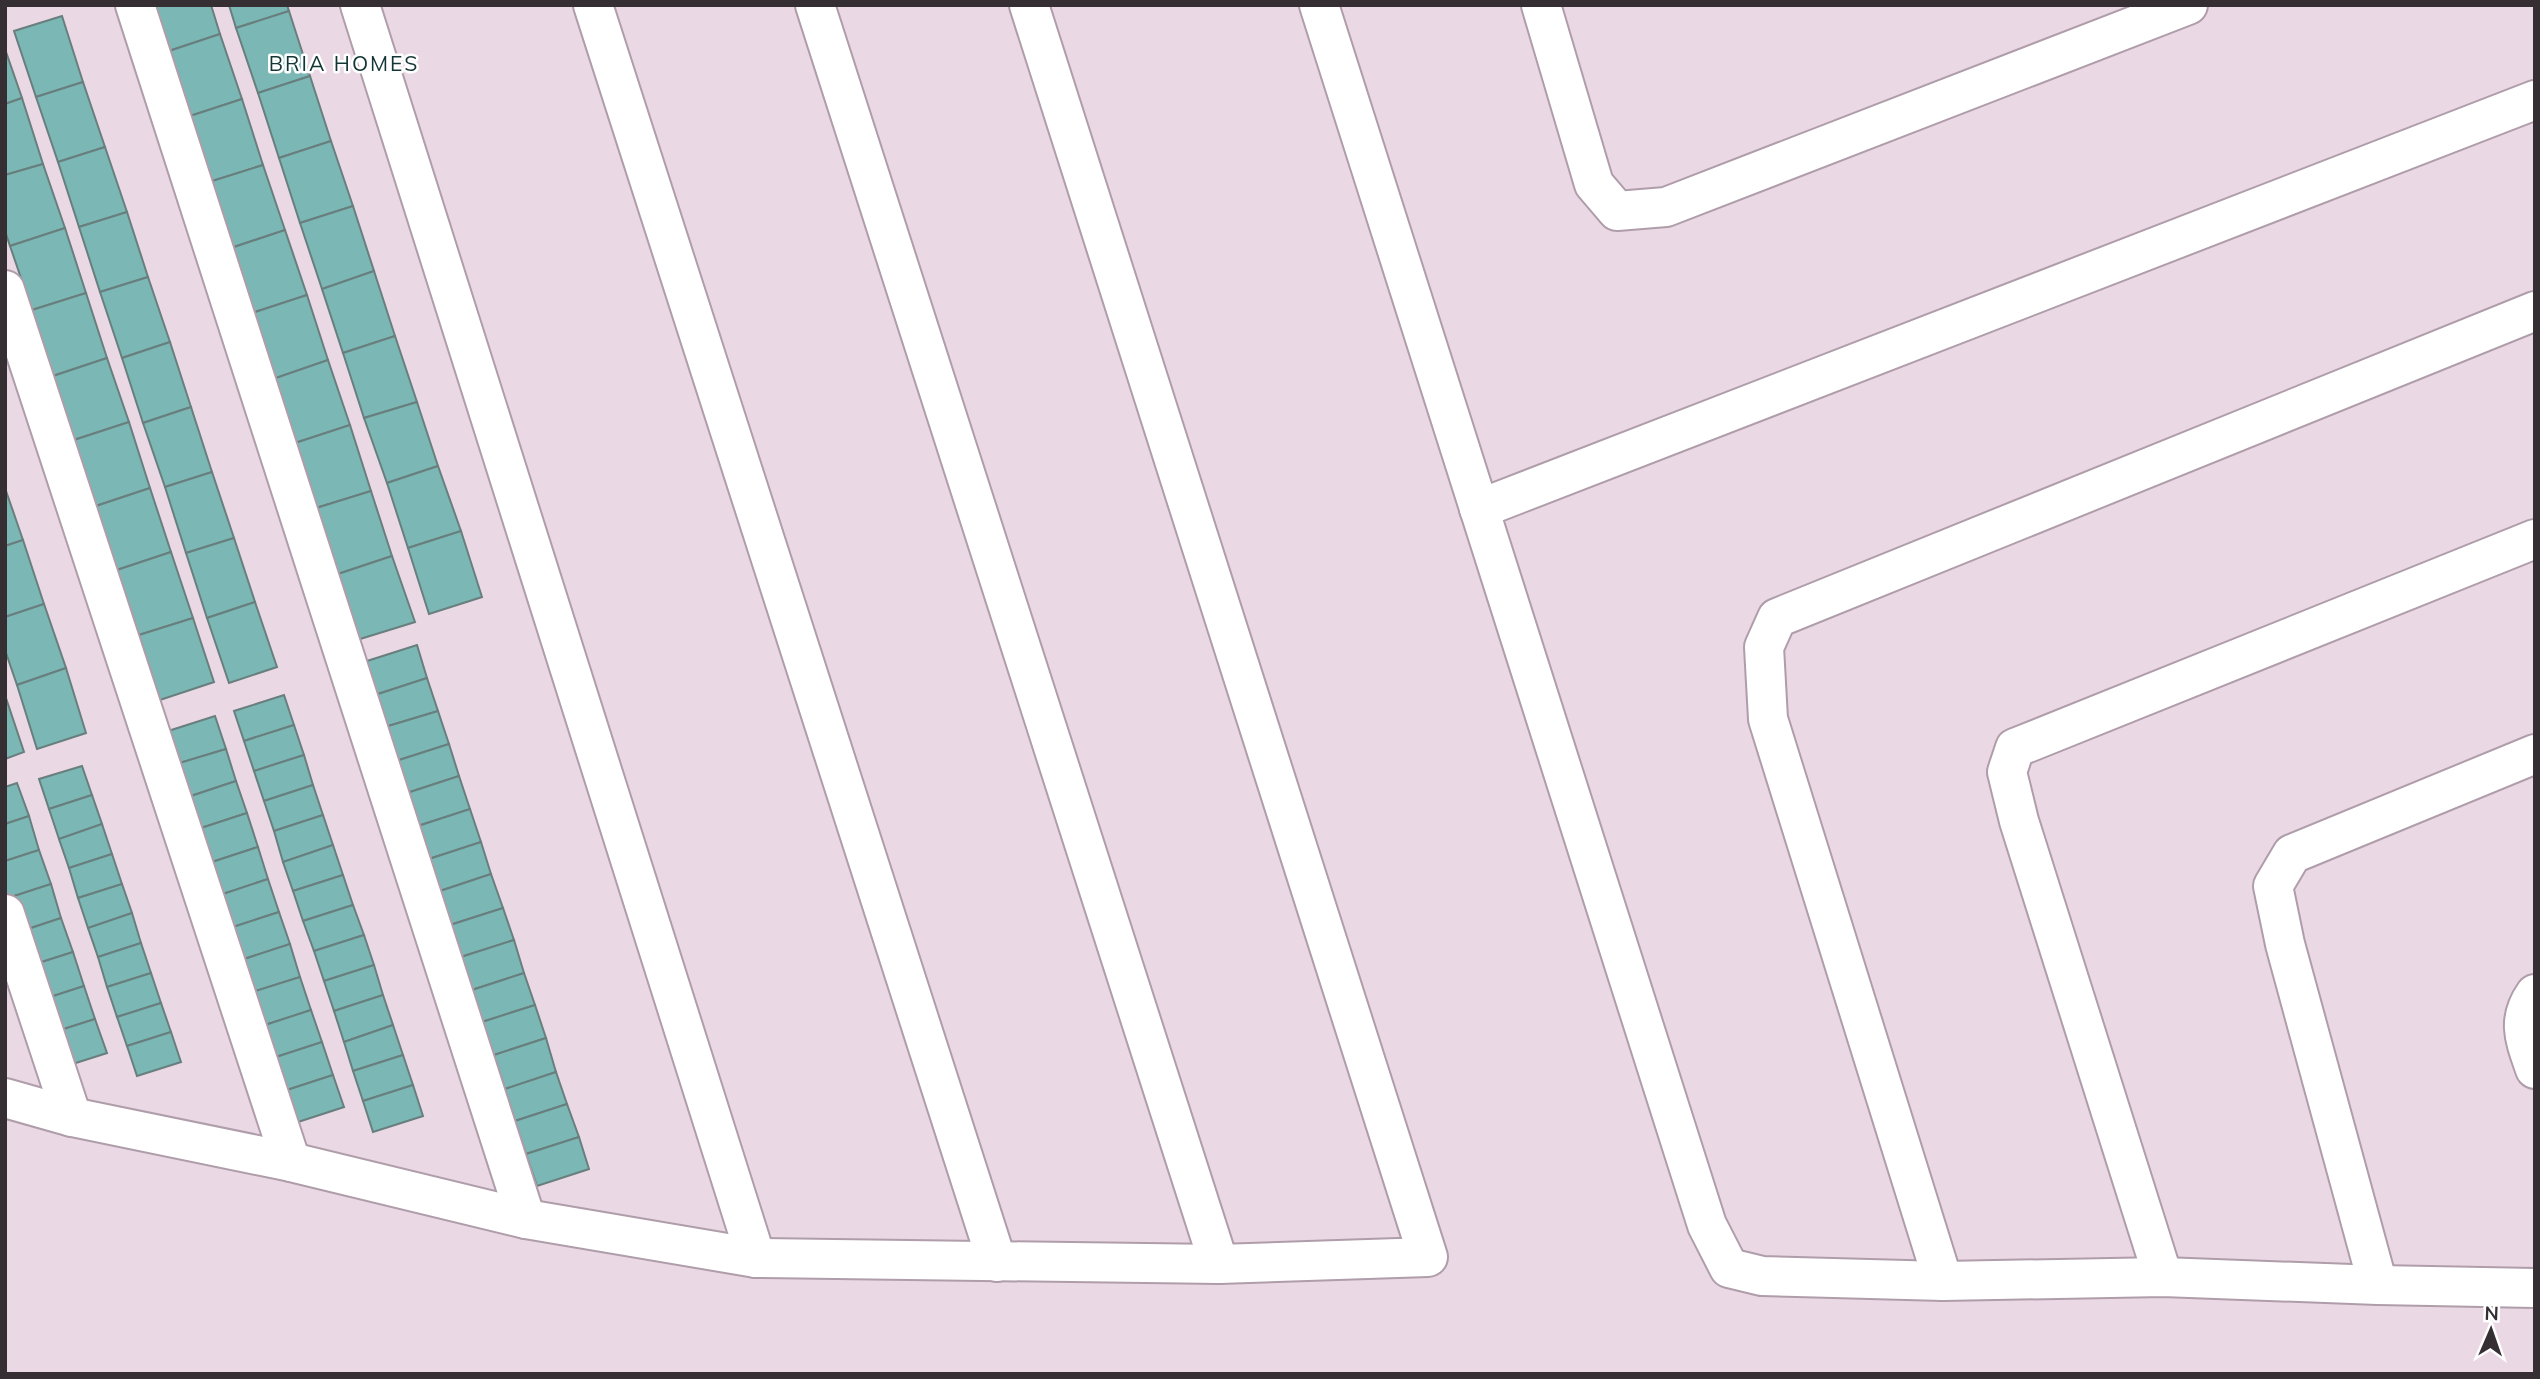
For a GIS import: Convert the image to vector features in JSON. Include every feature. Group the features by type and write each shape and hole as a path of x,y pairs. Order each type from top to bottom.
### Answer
{"street":[{"path":"135,5 526,1219"},
{"path":"360,5 756,1258"},
{"path":"593,5 997,1262"},
{"path":"816,5 1219,1264"},
{"path":"5,1098 72,1117 291,1162 526,1219 756,1258 1219,1264 1427,1257 1029,5"},
{"path":"1318,5 1707,1225 1729,1268 1762,1276 1943,1281 2163,1277 2535,1288"},
{"path":"1541,5 1594,184 1617,211 1666,207 2188,5"},
{"path":"1479,509 2535,100"},
{"path":"5,290 291,1162"},
{"path":"1943,1281 1768,719 1763,647 1777,618 2535,311"},
{"path":"2163,1277 2020,821 2007,772 2015,748 2535,539"},
{"path":"2378,1285 2285,944 2273,886 2292,854 2535,754"},
{"path":"5,914 72,1117"},
{"path":"2535,994 2526,1006 2522,1032 2535,1069"}],"building":[{"path":"147,5 211,5 220,34 163,53"},
{"path":"229,5 287,5 289,11 236,28"},
{"path":"289,11 310,76 258,93 236,28"},
{"path":"62,16 83,82 36,97 14,31"},
{"path":"220,34 242,99 184,118 163,53"},
{"path":"5,49 22,98 5,104"},
{"path":"310,76 331,141 279,158 258,93"},
{"path":"83,82 105,147 58,162 36,97"},
{"path":"22,98 43,164 5,175 5,104"},
{"path":"242,99 263,165 206,183 184,118"},
{"path":"331,141 353,206 300,223 279,158"},
{"path":"105,147 127,212 79,227 58,162"},
{"path":"43,164 65,228 10,246 5,231 5,175"},
{"path":"263,165 285,230 228,249 206,183"},
{"path":"353,206 374,271 322,289 300,223"},
{"path":"127,212 148,277 100,292 79,227"},
{"path":"65,228 86,293 32,310 10,246"},
{"path":"285,230 307,295 249,314 228,249"},
{"path":"374,271 395,336 343,353 322,289"},
{"path":"148,277 170,342 122,358 100,292"},
{"path":"86,293 107,358 53,376 32,310"},
{"path":"307,295 328,360 270,380 249,314"},
{"path":"395,336 417,402 364,418 343,353"},
{"path":"170,342 191,407 143,423 122,358"},
{"path":"107,358 129,422 74,440 53,376"},
{"path":"328,360 350,425 292,444 270,380"},
{"path":"417,402 438,466 387,483 364,418"},
{"path":"191,407 212,472 165,487 143,423"},
{"path":"129,422 150,488 96,506 74,440"},
{"path":"350,425 371,491 313,509 292,444"},
{"path":"438,466 461,531 408,548 387,483"},
{"path":"212,472 234,538 186,553 165,487"},
{"path":"5,488 23,540 5,546"},
{"path":"150,488 171,552 117,570 96,506"},
{"path":"371,491 392,556 335,575 313,509"},
{"path":"461,531 482,597 429,614 408,548"},
{"path":"234,538 255,602 207,618 186,553"},
{"path":"23,540 44,604 5,617 5,546"},
{"path":"171,552 193,618 139,635 117,570"},
{"path":"392,556 415,622 357,640 335,575"},
{"path":"255,602 277,667 229,683 207,618"},
{"path":"44,604 66,668 17,685 5,650 5,617"},
{"path":"193,618 214,682 160,700 139,635"},
{"path":"417,645 427,678 375,695 364,662"},
{"path":"66,668 86,733 37,749 17,685"},
{"path":"427,678 438,711 385,727 375,695"},
{"path":"5,695 24,752 5,759"},
{"path":"284,695 294,725 244,741 234,711"},
{"path":"438,711 449,744 396,761 385,727"},
{"path":"215,716 226,749 173,765 162,733"},
{"path":"294,725 304,755 254,771 244,741"},
{"path":"449,744 459,776 407,793 396,761"},
{"path":"226,749 236,781 185,798 173,765"},
{"path":"304,755 313,785 264,801 254,771"},
{"path":"82,766 92,795 49,809 39,779"},
{"path":"459,776 470,809 418,826 407,793"},
{"path":"236,781 247,813 195,830 185,798"},
{"path":"17,783 29,816 5,824 5,787"},
{"path":"313,785 323,815 274,831 264,801"},
{"path":"92,795 102,824 59,839 49,809"},
{"path":"470,809 481,842 429,859 418,826"},
{"path":"247,813 258,847 206,864 195,830"},
{"path":"323,815 333,845 283,862 274,831"},
{"path":"29,816 39,850 5,861 5,824"},
{"path":"102,824 112,854 69,868 59,839"},
{"path":"481,842 491,874 440,891 429,859"},
{"path":"333,845 343,875 293,891 283,862"},
{"path":"258,847 268,879 217,896 206,864"},
{"path":"39,850 51,884 5,899 5,861"},
{"path":"112,854 122,884 78,898 69,868"},
{"path":"491,874 503,908 450,925 440,891"},
{"path":"343,875 353,905 303,921 293,891"},
{"path":"268,879 279,912 227,929 217,896"},
{"path":"51,884 61,918 13,934 5,899"},
{"path":"122,884 132,913 88,928 78,898"},
{"path":"353,905 364,935 314,951 303,921"},
{"path":"503,908 514,940 461,957 450,925"},
{"path":"279,912 290,944 238,961 227,929"},
{"path":"132,913 141,943 98,957 88,928"},
{"path":"61,918 73,952 23,968 13,934"},
{"path":"364,935 374,965 324,981 314,951"},
{"path":"514,940 524,973 472,990 461,957"},
{"path":"141,943 151,973 107,987 98,957"},
{"path":"290,944 300,977 249,993 238,961"},
{"path":"73,952 84,986 35,1002 23,968"},
{"path":"374,965 383,995 334,1011 324,981"},
{"path":"151,973 161,1003 117,1017 107,987"},
{"path":"524,973 535,1005 482,1022 472,990"},
{"path":"300,977 311,1010 259,1027 249,993"},
{"path":"84,986 95,1019 45,1035 35,1002"},
{"path":"383,995 393,1025 344,1042 334,1011"},
{"path":"161,1003 171,1032 127,1046 117,1017"},
{"path":"535,1005 546,1038 494,1055 482,1022"},
{"path":"311,1010 322,1042 270,1059 259,1027"},
{"path":"95,1019 107,1053 57,1069 45,1035"},
{"path":"393,1025 403,1055 353,1071 344,1042"},
{"path":"171,1032 181,1062 137,1076 127,1046"},
{"path":"546,1038 556,1072 505,1089 494,1055"},
{"path":"322,1042 333,1075 281,1092 270,1059"},
{"path":"403,1055 413,1085 363,1101 353,1071"},
{"path":"556,1072 567,1104 515,1121 505,1089"},
{"path":"333,1075 344,1107 292,1124 281,1092"},
{"path":"413,1085 423,1116 373,1132 363,1101"},
{"path":"567,1104 579,1137 526,1154 515,1121"},
{"path":"579,1137 589,1169 537,1186 526,1154"}],"district":[{"name":"BRIA HOMES","path":"344,63"}]}
